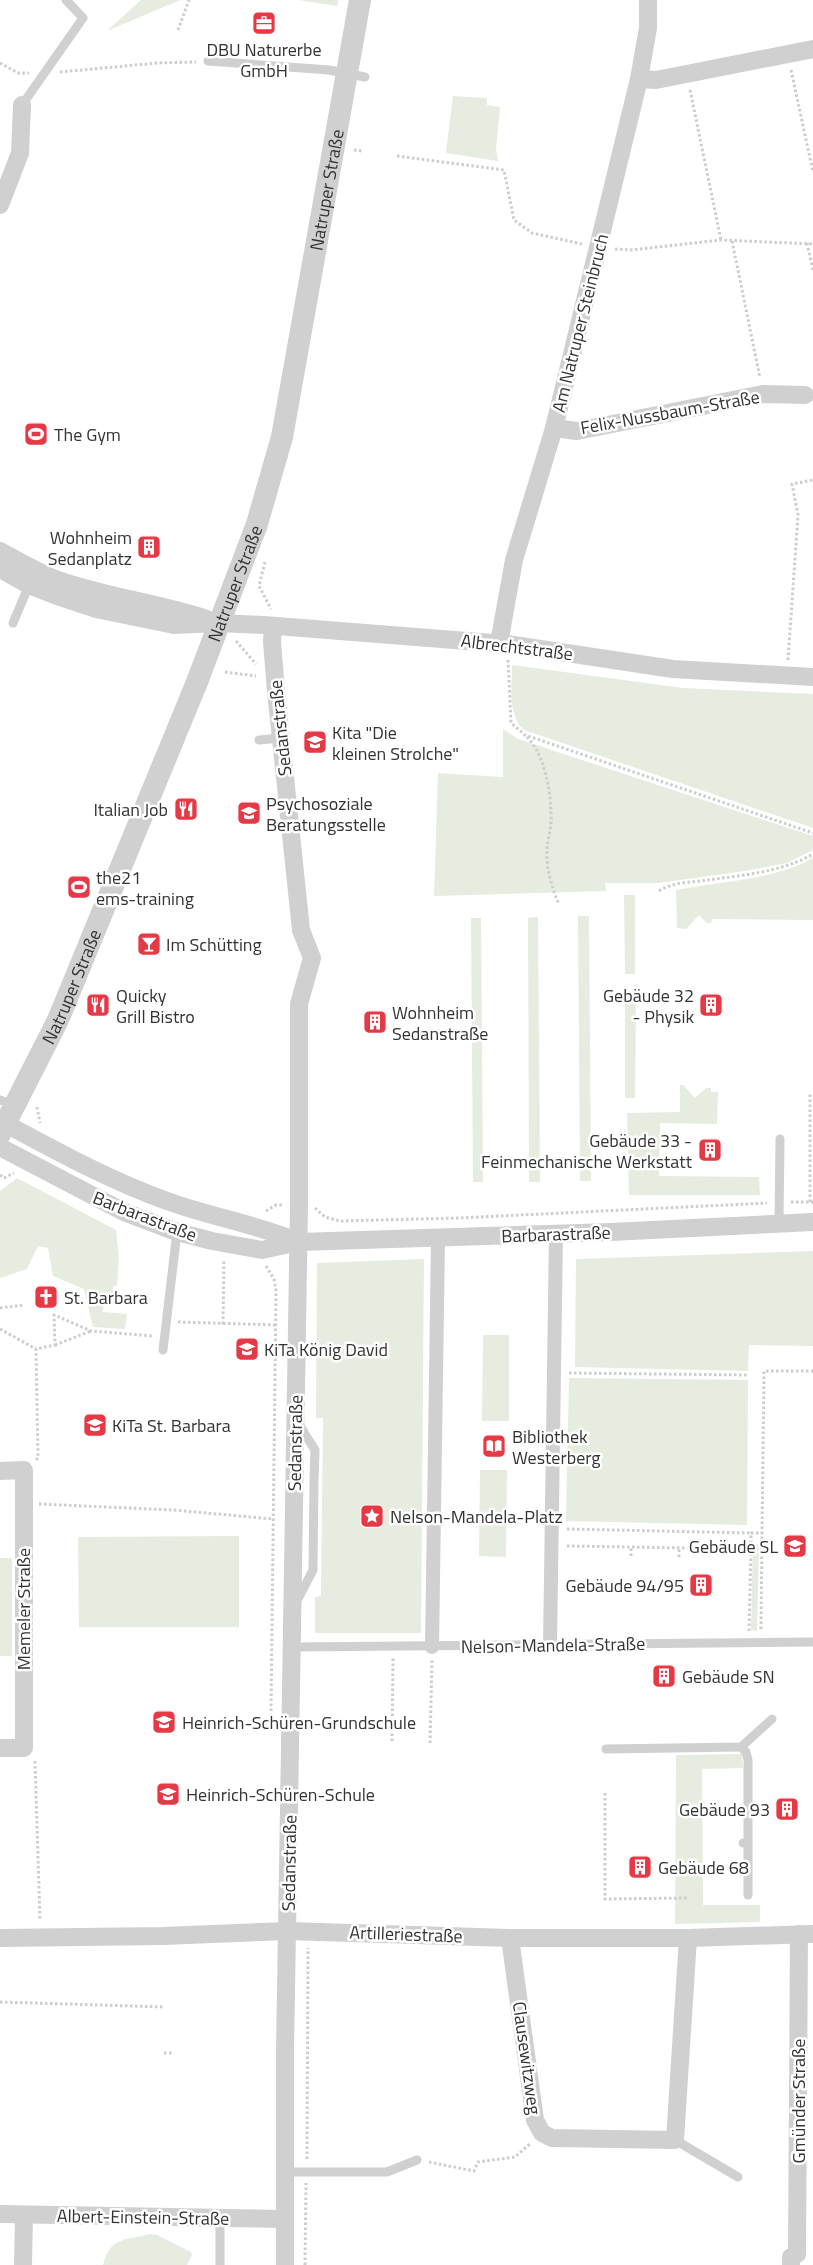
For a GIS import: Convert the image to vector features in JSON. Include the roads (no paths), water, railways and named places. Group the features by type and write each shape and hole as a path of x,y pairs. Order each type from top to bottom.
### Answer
{"street":[{"name":"Natruper Straße","path":"5,1116 58,1020 155,789 257,524 282,437 356,75 360,0"},
{"name":"Am Natruper Steinbruch","path":"503,644 514,560 554,428 599,248 648,28 648,0"},
{"path":"638,78 656,80 813,49"},
{"path":"0,206 20,153 22,104"},
{"name":"Felix-Nussbaum-Straße","path":"554,428 578,431 763,394 809,399"},
{"path":"0,551 56,580 98,592 180,610 220,623"},
{"path":"0,569 28,585 96,609 174,625 220,623"},
{"name":"Albrechtstraße","path":"220,623 503,644 673,669 813,677"},
{"name":"Sedanstraße","path":"273,626 272,642 301,930 312,958 299,1004 299,1242 294,1606 296,1931 284,2172 286,2219 284,2265"},
{"name":"Barbarastraße","path":"5,1116 128,1186 202,1212 264,1228 299,1242"},
{"name":"Barbarastraße","path":"0,1147 124,1212 177,1232 212,1242 262,1250 299,1242 438,1239 812,1222"},
{"path":"550,1645 556,1234"},
{"path":"432,1647 438,1239"},
{"name":"Memeler Straße","path":"0,1470 24,1470 24,1748 0,1748"},
{"name":"Artilleriestraße","path":"0,1938 163,1936 296,1931 510,1938 688,1938 806,1934"},
{"name":"Gmünder Straße","path":"791,2265 791,2257 797,2254 806,1934"},
{"name":"Clausewitzweg","path":"510,1938 535,2120 542,2133 552,2138 675,2140"},
{"path":"675,2140 688,1938"},
{"name":"Albert-Einstein-Straße","path":"0,2214 286,2219"},
{"path":"23,2265 24,2215"}],"lane":[{"path":"22,104 46,73 83,18 66,0"},
{"path":"208,61 356,75"},
{"path":"13,623 28,585"},
{"path":"259,740 281,738"},
{"path":"779,1223 780,1139"},
{"path":"163,1350 177,1232"},
{"name":"Nelson-Mandela-Straße","path":"294,1647 813,1642"},
{"path":"606,1748 741,1747 772,1719"},
{"path":"741,1747 746,1752 748,1760 746,1843 748,1895"},
{"name":"Clausewitzweg","path":"675,2140 738,2177"},
{"path":"284,2172 387,2172 416,2160"},
{"path":"220,2218 220,2265"}],"place":[{"name":"DBU Naturerbe GmbH","path":"264,23"},
{"name":"The Gym","path":"36,434"},
{"name":"Wohnheim Sedanplatz","path":"149,547"},
{"name":"Kita \"Die kleinen Strolche\"","path":"315,742"},
{"name":"Italian Job","path":"186,809"},
{"name":"Psychosoziale Beratungsstelle","path":"249,813"},
{"name":"the21 ems-training","path":"79,887"},
{"name":"Im Schütting","path":"149,944"},
{"name":"Quicky Grill Bistro","path":"98,1005"},
{"name":"Gebäude 32 - Physik","path":"711,1005"},
{"name":"Wohnheim Sedanstraße","path":"375,1022"},
{"name":"Gebäude 33 - Feinmechanische Werkstatt","path":"710,1150"},
{"name":"St. Barbara","path":"46,1297"},
{"name":"KiTa König David","path":"247,1349"},
{"name":"KiTa St. Barbara","path":"95,1425"},
{"name":"Bibliothek Westerberg","path":"494,1446"},
{"name":"Nelson-Mandela-Platz","path":"372,1516"},
{"name":"Gebäude SL","path":"795,1546"},
{"name":"Gebäude 94/95","path":"701,1585"},
{"name":"Gebäude SN","path":"664,1676"},
{"name":"Heinrich-Schüren-Grundschule","path":"164,1722"},
{"name":"Heinrich-Schüren-Schule","path":"168,1794"},
{"name":"Gebäude 93","path":"787,1809"},
{"name":"Gebäude 68","path":"640,1867"}]}
